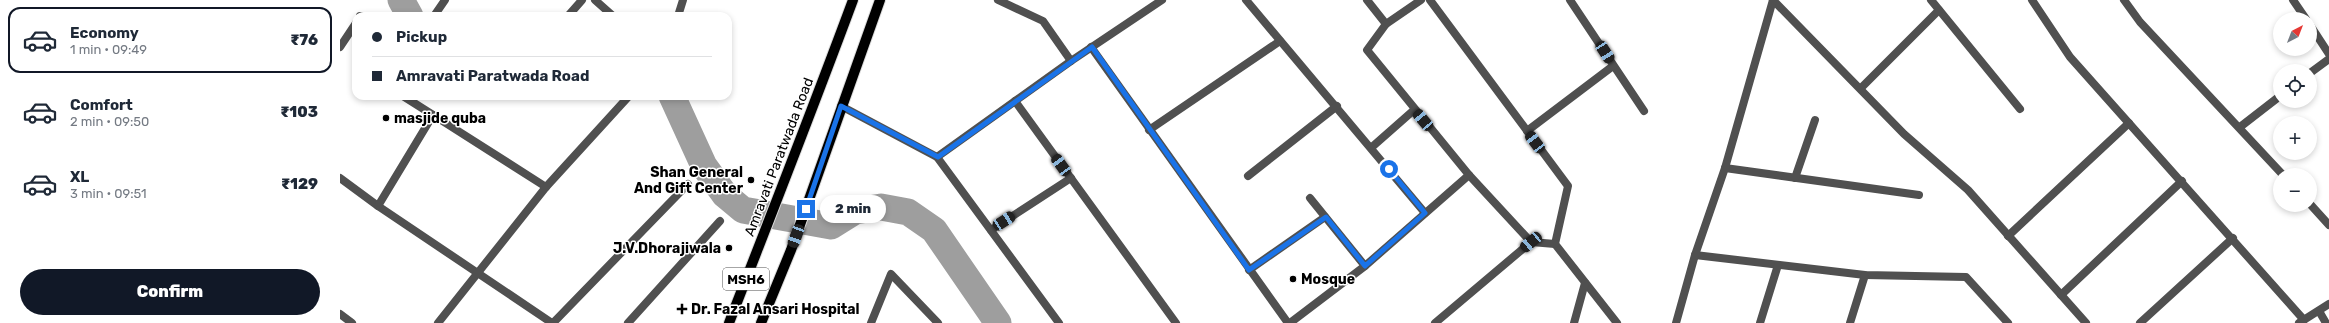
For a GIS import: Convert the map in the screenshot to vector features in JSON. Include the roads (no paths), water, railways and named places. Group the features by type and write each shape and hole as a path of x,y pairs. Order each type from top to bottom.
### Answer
{"main road":[{"name":"Amravati Paratwada Road","path":"729,323 776,200 808,122 853,0"},
{"name":"MSH6","path":"761,323 791,250 880,0"}],"street":[{"path":"437,12 445,0"},
{"path":"572,12 582,0"},
{"path":"595,0 608,12"},
{"path":"680,12 684,0"},
{"path":"998,0 1043,21 1071,61"},
{"path":"938,157 1071,61 1162,0"},
{"path":"1246,0 1338,106 1425,213"},
{"path":"1367,0 1386,24"},
{"path":"1421,0 1386,24 1367,50 1414,110 1469,175 1531,242 1555,244 1616,323"},
{"path":"1430,0 1568,186 1555,244"},
{"path":"1570,0 1644,111"},
{"path":"1676,323 1695,255 1725,168 1773,0 1861,88 1904,134 1968,190 2086,323"},
{"path":"1931,0 2020,110"},
{"path":"2032,0 2070,57 2233,238 2302,321 2329,304"},
{"path":"2124,0 2140,22 2240,127 2277,168"},
{"path":"2293,0 2301,12"},
{"path":"1861,88 1940,10"},
{"path":"340,47 352,29"},
{"path":"2317,36 2329,54"},
{"path":"1149,130 1280,40"},
{"path":"1092,47 1149,130 1249,270 1289,323 1365,266 1469,175"},
{"path":"2317,68 2329,59"},
{"path":"1527,131 1613,66"},
{"path":"409,100 546,188"},
{"path":"438,323 476,273 546,188 625,100"},
{"path":"1015,101 1176,323"},
{"path":"2240,127 2273,101"},
{"path":"841,106 938,157 1059,323"},
{"path":"1248,176 1338,106"},
{"path":"1372,147 1414,110"},
{"path":"378,206 433,115"},
{"path":"1795,178 1815,120"},
{"path":"2008,236 2129,123"},
{"path":"1725,168 1919,194"},
{"path":"340,178 378,206 552,323 688,184"},
{"path":"991,230 1071,178"},
{"path":"2061,294 2182,181"},
{"path":"1310,198 1365,266"},
{"path":"2317,212 2329,225"},
{"path":"1249,270 1326,217"},
{"path":"628,323 720,221"},
{"path":"2140,323 2233,238"},
{"path":"1435,323 1531,242"},
{"path":"1695,255 1865,275 1966,277 2008,323"},
{"path":"1760,323 1778,265"},
{"path":"870,323 891,274 938,323"},
{"path":"1850,323 1865,275"},
{"path":"1574,323 1585,283"},
{"path":"2319,311 2326,323"},
{"path":"340,314 352,323"}],"waterway":[{"path":"401,0 408,12"},
{"path":"674,100 704,166 725,195 743,210 831,226 855,211 881,207 908,212 934,230 998,323"}],"place":[{"name":"masjide quba","path":"386,118"},
{"name":"Shan General And Gift Center","path":"751,180"},
{"name":"J.V.Dhorajiwala","path":"729,248"},
{"name":"Mosque","path":"1293,279"},
{"name":"Dr. Fazal Ansari Hospital","path":"682,309"}]}
